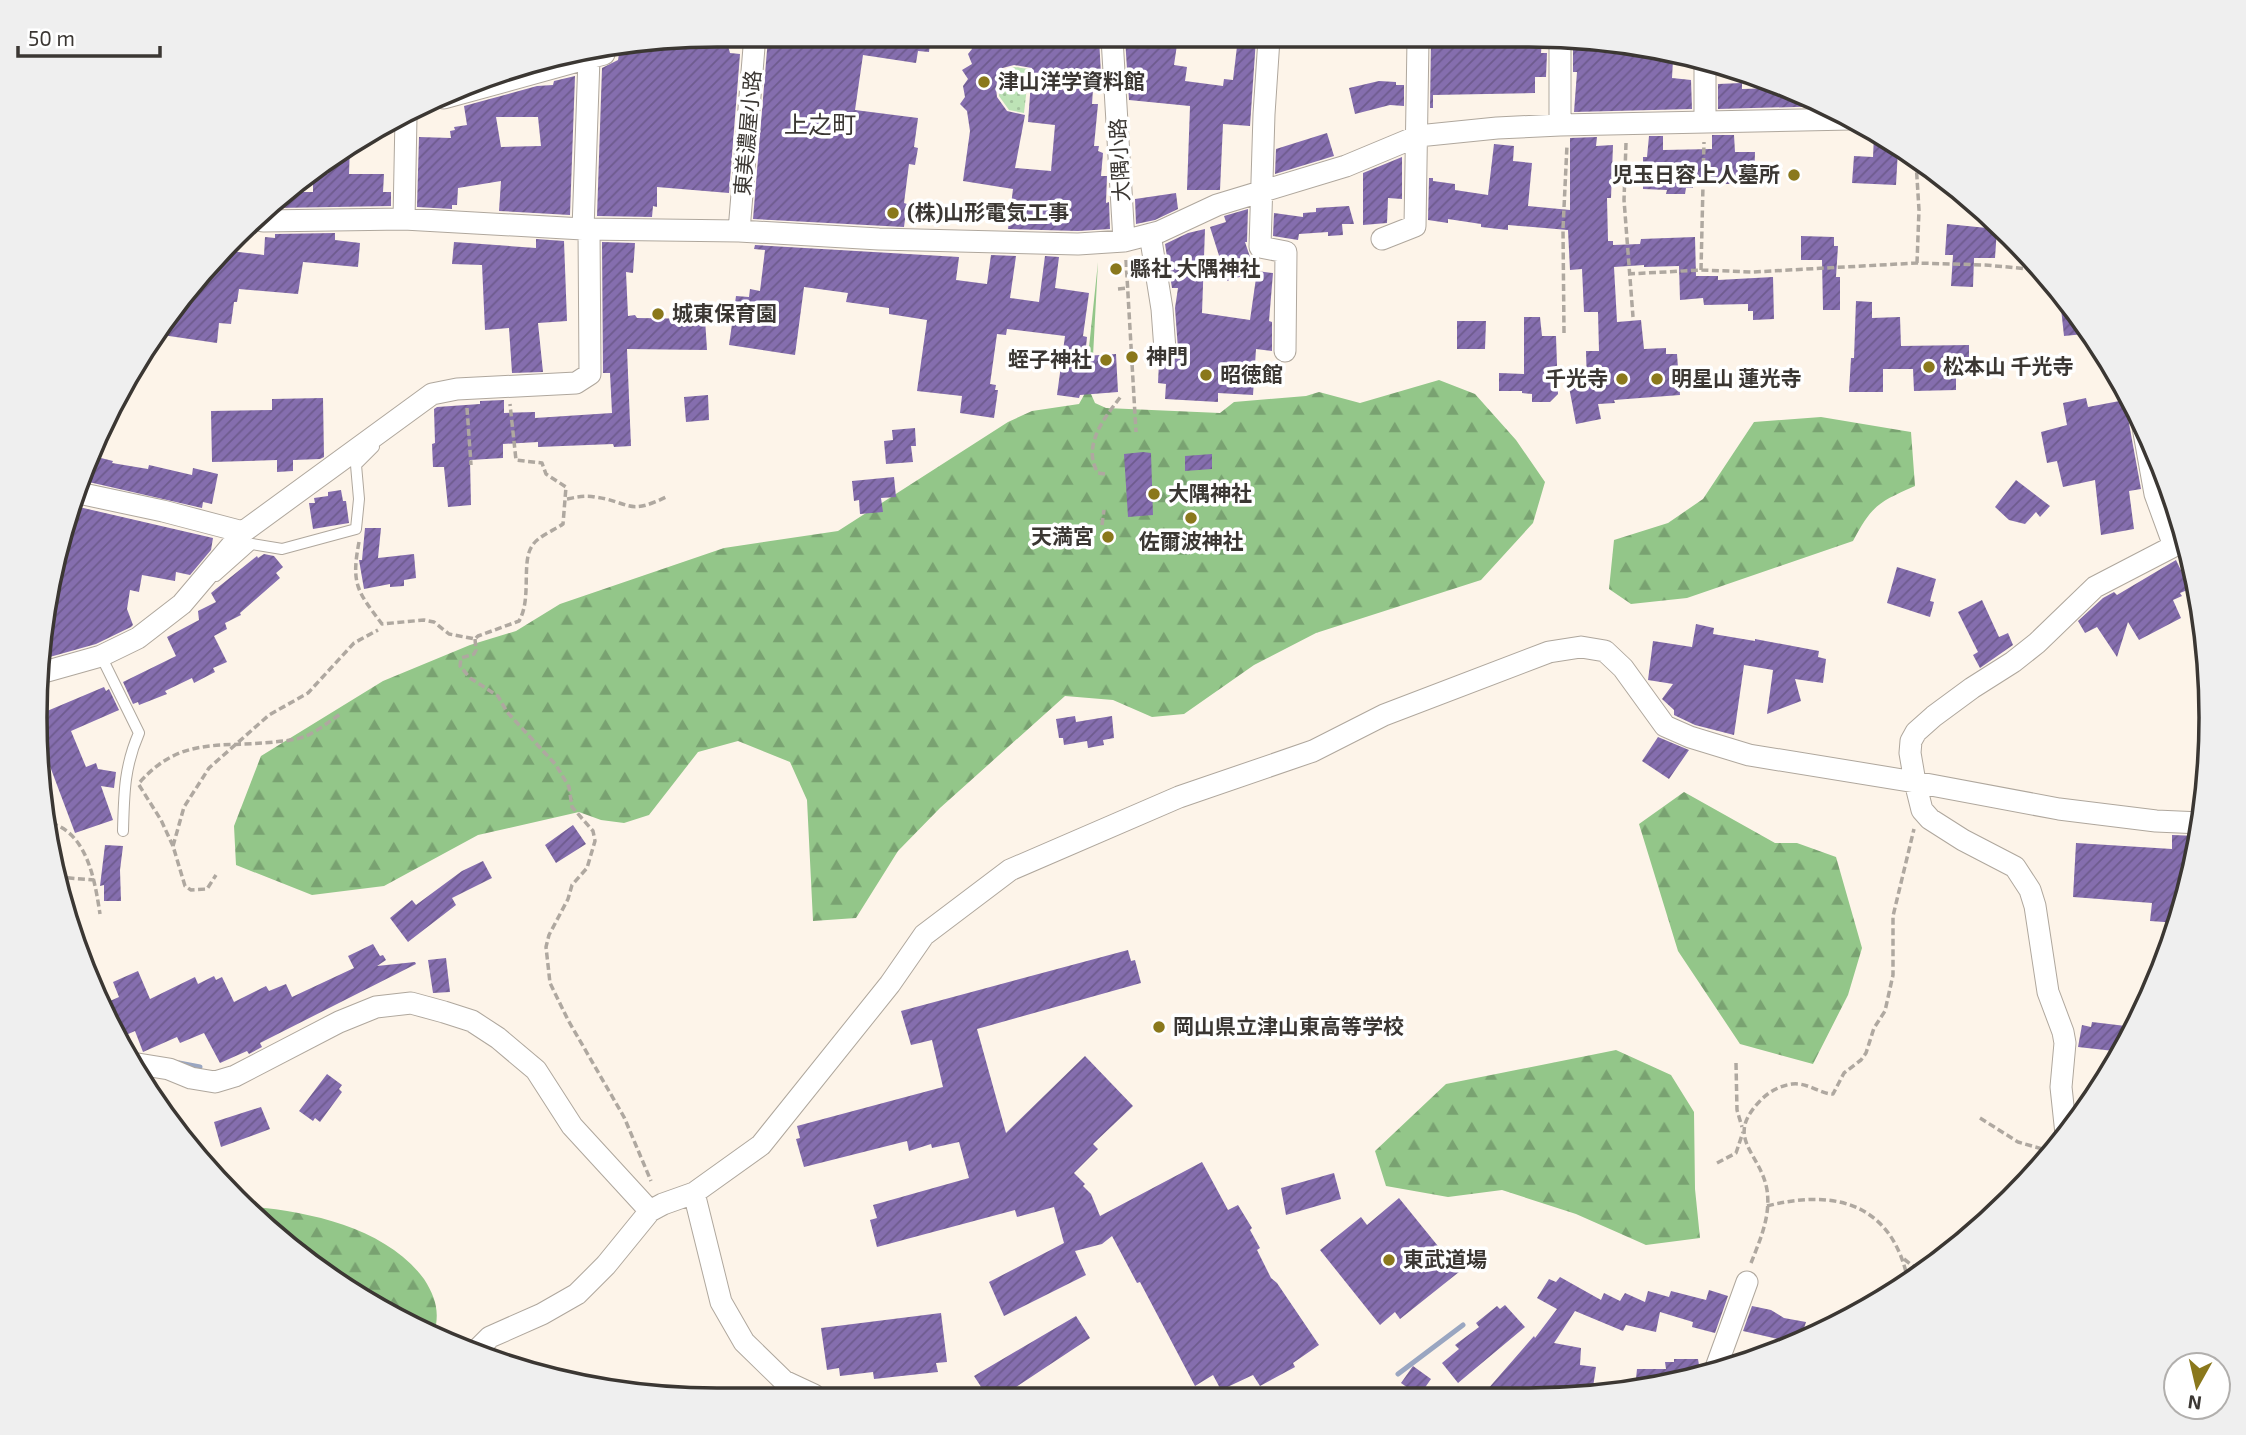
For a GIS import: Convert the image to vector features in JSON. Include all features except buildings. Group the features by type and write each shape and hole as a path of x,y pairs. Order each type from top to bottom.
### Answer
{"street":[{"name":"東美濃屋小路","path":"739,231 754,47"},
{"name":"大隅小路","path":"1113,47 1124,241"},
{"path":"1268,47 1260,247 1286,252 1285,351"},
{"path":"1382,239 1415,226 1418,47"},
{"path":"1560,48 1564,125"},
{"path":"49,671 101,656 138,638 182,604 243,532 432,394 465,389 576,383 590,374 586,229 597,58"},
{"path":"528,75 557,67"},
{"path":"1705,71 1705,122"},
{"path":"269,221 404,219 586,229 739,231 1036,245 1124,241 1150,234 1217,205 1346,166 1418,136 1564,125 1830,118"},
{"path":"404,219 406,124"},
{"path":"1150,234 1162,309 1165,350"},
{"path":"2065,1120 2061,1087 2065,1043 2044,974 2035,906 2030,890 2015,867 1962,839 1930,819 1922,810 1910,753 1911,741 1916,732 1972,688 2038,643 2095,587 2174,546 2155,494 2150,467"},
{"path":"86,495 243,532"},
{"path":"482,1345 490,1337 542,1314 577,1294 606,1265 654,1208 694,1193 761,1145 882,994 924,934 1010,870 1179,797 1313,751 1384,715 1549,652 1581,648 1605,652 1623,668 1665,726 1690,737 1749,755 1917,791 2156,821 2190,823"},
{"path":"144,1065 215,1082 235,1076 339,1022 376,1007 411,1003 472,1021 498,1038 536,1070 572,1126 654,1208"},
{"path":"694,1193 721,1302 744,1342 784,1381 799,1388"},
{"path":"1719,1360 1747,1282"}],"lane":[{"path":"198,584 220,574 252,544 282,549 354,530 359,499 356,465 380,441 404,427 406,412"},
{"path":"101,656 139,733 129,756 123,831"}],"path":[{"path":"1701,270 1705,122"},
{"path":"1626,124 1625,200 1633,317"},
{"path":"1564,125 1564,333"},
{"path":"1917,171 1919,211 1917,263"},
{"path":"1124,241 1136,432"},
{"path":"1628,274 1701,270 1753,272 1917,263 2025,269"},
{"path":"1118,289 1128,288"},
{"path":"354,530 359,541 354,562 357,586 365,602 382,624 424,620 434,622 449,634 475,639 519,621 527,592 528,553 536,541 563,524 566,487 546,474 542,463 516,460 514,457 511,409 506,387"},
{"path":"465,389 471,466"},
{"path":"1105,474 1098,473 1093,465 1093,442 1098,427 1122,394"},
{"path":"1189,484 1203,496"},
{"path":"566,499 595,497 630,508 654,503 666,497"},
{"path":"1102,525 1104,510"},
{"path":"173,846 184,807 209,768 269,715 308,693 354,643 378,630"},
{"path":"475,639 474,654 459,661 467,674 498,696 507,712 556,765 569,787 572,807 593,831 595,841 587,868 572,885 568,899 549,935 546,947 550,983 568,1020 624,1117 651,1180 654,1208"},
{"path":"124,798 170,756 194,747 291,741 305,737 342,713"},
{"path":"138,785 161,820 173,846 185,886 191,890 207,889 216,875"},
{"path":"1717,1163 1736,1153 1745,1121 1753,1108 1773,1090 1795,1084 1833,1094 1844,1073 1866,1053 1889,996 1893,962 1893,916 1910,853 1917,791"},
{"path":"56,826 65,830 89,861 100,914"},
{"path":"67,878 94,880"},
{"path":"1736,1063 1737,1110 1744,1141 1767,1189 1768,1206 1747,1282"},
{"path":"1980,1118 2018,1142 2041,1149"},
{"path":"1768,1206 1823,1199 1856,1207 1882,1223 1895,1240 1906,1271"},
{"path":"1904,1259 1913,1266"}],"green space":[{"path":"1014,67 1029,69 1024,113 1009,110 999,96 1001,73"},
{"path":"1098,262 1091,394 1095,403 1106,408 1220,413 1234,402 1306,396 1319,392 1360,403 1439,380 1475,394 1516,440 1545,482 1533,523 1481,580 1316,633 1254,665 1184,714 1152,717 1113,700 1065,696 940,808 898,851 856,918 813,921 807,800 790,762 738,741 698,752 649,815 624,823 601,820 579,812 478,835 384,886 312,895 236,865 234,826 261,756 383,681 470,645 516,631 560,604 724,548 838,531 1008,422 1032,411 1079,404 1084,395"},
{"path":"1821,417 1911,432 1915,486 1893,496 1871,512 1853,541 1687,598 1631,604 1609,589 1614,540 1668,523 1703,499 1754,422"},
{"path":"1684,792 1775,843 1797,843 1836,857 1862,948 1848,995 1813,1064 1740,1044 1678,951 1639,824"},
{"path":"1616,1050 1671,1075 1694,1112 1695,1189 1700,1238 1646,1245 1576,1214 1502,1190 1448,1197 1386,1186 1375,1151 1446,1084"},
{"path":"261,1207 294,1212 344,1225 389,1246 408,1261 424,1279 437,1312 436,1326 382,1298 309,1249"}],"waterway":[{"path":"179,1063 200,1067"},
{"path":"1398,1374 1463,1325"}],"place":[{"name":"津山洋学資料館","path":"984,82"},
{"name":"児玉日容上人墓所","path":"1794,175"},
{"name":"(株)山形電気工事","path":"893,213"},
{"name":"縣社 大隅神社","path":"1116,269"},
{"name":"城東保育園","path":"658,314"},
{"name":"神門","path":"1132,357"},
{"name":"蛭子神社","path":"1106,360"},
{"name":"松本山 千光寺","path":"1929,367"},
{"name":"昭徳館","path":"1206,375"},
{"name":"千光寺","path":"1622,379"},
{"name":"明星山 蓮光寺","path":"1657,379"},
{"name":"大隅神社","path":"1154,494"},
{"name":"佐爾波神社","path":"1191,518"},
{"name":"天満宮","path":"1108,537"},
{"name":"岡山県立津山東高等学校","path":"1159,1027"},
{"name":"東武道場","path":"1389,1260"}],"district":[{"name":"上之町","path":"820,125"}]}
